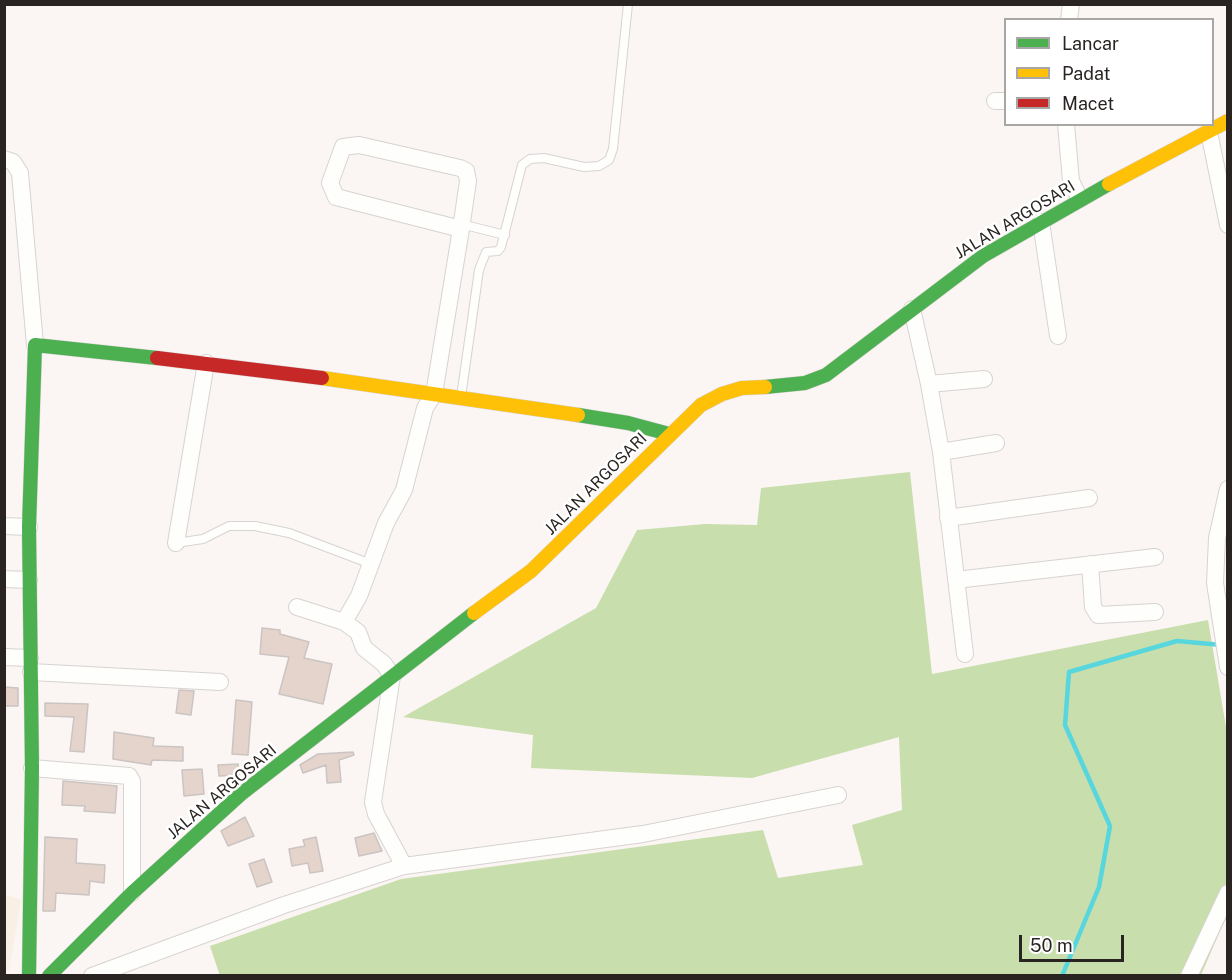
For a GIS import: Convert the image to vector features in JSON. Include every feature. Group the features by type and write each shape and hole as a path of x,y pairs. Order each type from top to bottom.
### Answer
{"street":[{"name":"JALAN ARGOSARI","path":"49,975 132,893 241,794 531,571 701,405 722,394 742,388 805,383 825,375 848,360 983,256 1080,200 1227,121"},
{"path":"1066,126 1071,181 1080,200"},
{"path":"1209,132 1227,225"},
{"path":"344,622 359,596 386,523 404,490 425,408 434,393 461,226 468,181 465,170 359,145 343,147 330,183 336,197 461,226"},
{"path":"4,159 13,162 20,173 35,345 29,527 32,768 29,975"},
{"path":"1041,222 1058,336"},
{"path":"912,309 941,452 965,654"},
{"path":"35,345 206,363 434,393 628,423 669,434"},
{"path":"176,543 206,363"},
{"path":"929,384 984,379"},
{"path":"941,452 996,443"},
{"path":"1227,489 1215,560 1215,582 1227,664"},
{"path":"948,518 1089,498"},
{"path":"4,526 29,527"},
{"path":"956,580 1155,557"},
{"path":"1090,564 1094,607 1098,615 1155,612"},
{"path":"4,579 29,580"},
{"path":"297,607 344,622 358,632 364,648 384,664 392,676 373,802 376,814 404,866"},
{"path":"4,657 30,665 220,682"},
{"path":"32,768 129,777 132,782 132,893"},
{"path":"92,975 284,906 404,866 643,834 838,795"},
{"path":"1189,975 1227,893"}],"lane":[{"path":"461,398 479,270 486,252 498,251 505,235 522,165 530,159 544,158 584,167 598,166 609,160 613,148 628,4"},
{"path":"461,226 505,235"},
{"path":"176,543 202,539 229,526 255,526 289,533 372,564"}],"shaded area":[{"path":"4,894 21,900 9,971 5,970"}],"green space":[{"path":"910,472 932,674 1208,620 1227,733 1228,913 1201,975 220,976 210,946 401,879 763,830 778,878 863,865 852,825 902,810 899,737 752,778 531,768 533,735 403,717 596,608 637,530 705,524 757,525 761,488"}],"building":[{"path":"262,628 280,630 280,634 309,642 304,658 332,664 323,704 279,694 289,657 260,654"},
{"path":"4,687 18,688 18,706 4,706"},
{"path":"179,690 194,691 191,715 176,713"},
{"path":"236,700 252,702 248,755 232,754"},
{"path":"45,703 88,704 84,752 70,751 74,717 45,716"},
{"path":"114,732 154,738 153,746 183,747 183,761 152,760 151,765 113,759"},
{"path":"353,752 354,755 339,760 341,782 327,783 326,765 303,773 300,765 318,754"},
{"path":"238,764 239,775 219,776 218,765"},
{"path":"202,769 204,794 184,796 182,770"},
{"path":"63,781 117,786 115,813 84,811 85,806 62,805"},
{"path":"245,817 254,836 228,846 221,831"},
{"path":"374,833 382,851 359,856 355,838"},
{"path":"45,837 77,839 76,863 105,865 104,883 90,881 89,895 56,893 55,911 43,911"},
{"path":"316,837 323,871 310,873 308,863 292,866 289,849 305,846 303,840"},
{"path":"264,859 272,882 257,887 249,864"}],"waterway":[{"path":"1062,976 1099,887 1110,826 1065,725 1069,672 1177,641 1222,645"}],"traffic: fast":[{"path":"765,387 805,383 826,375 983,256 1109,184"},
{"path":"29,976 32,768 29,527 35,345 157,358"},
{"path":"578,415 628,423 669,434"},
{"path":"49,976 132,893 241,794 474,613"}],"traffic: slow":[{"path":"1109,184 1228,121"},
{"path":"322,378 578,415"},
{"path":"474,613 531,571 701,405 722,394 742,388 765,387"}],"traffic: jam":[{"path":"157,358 322,378"}]}
